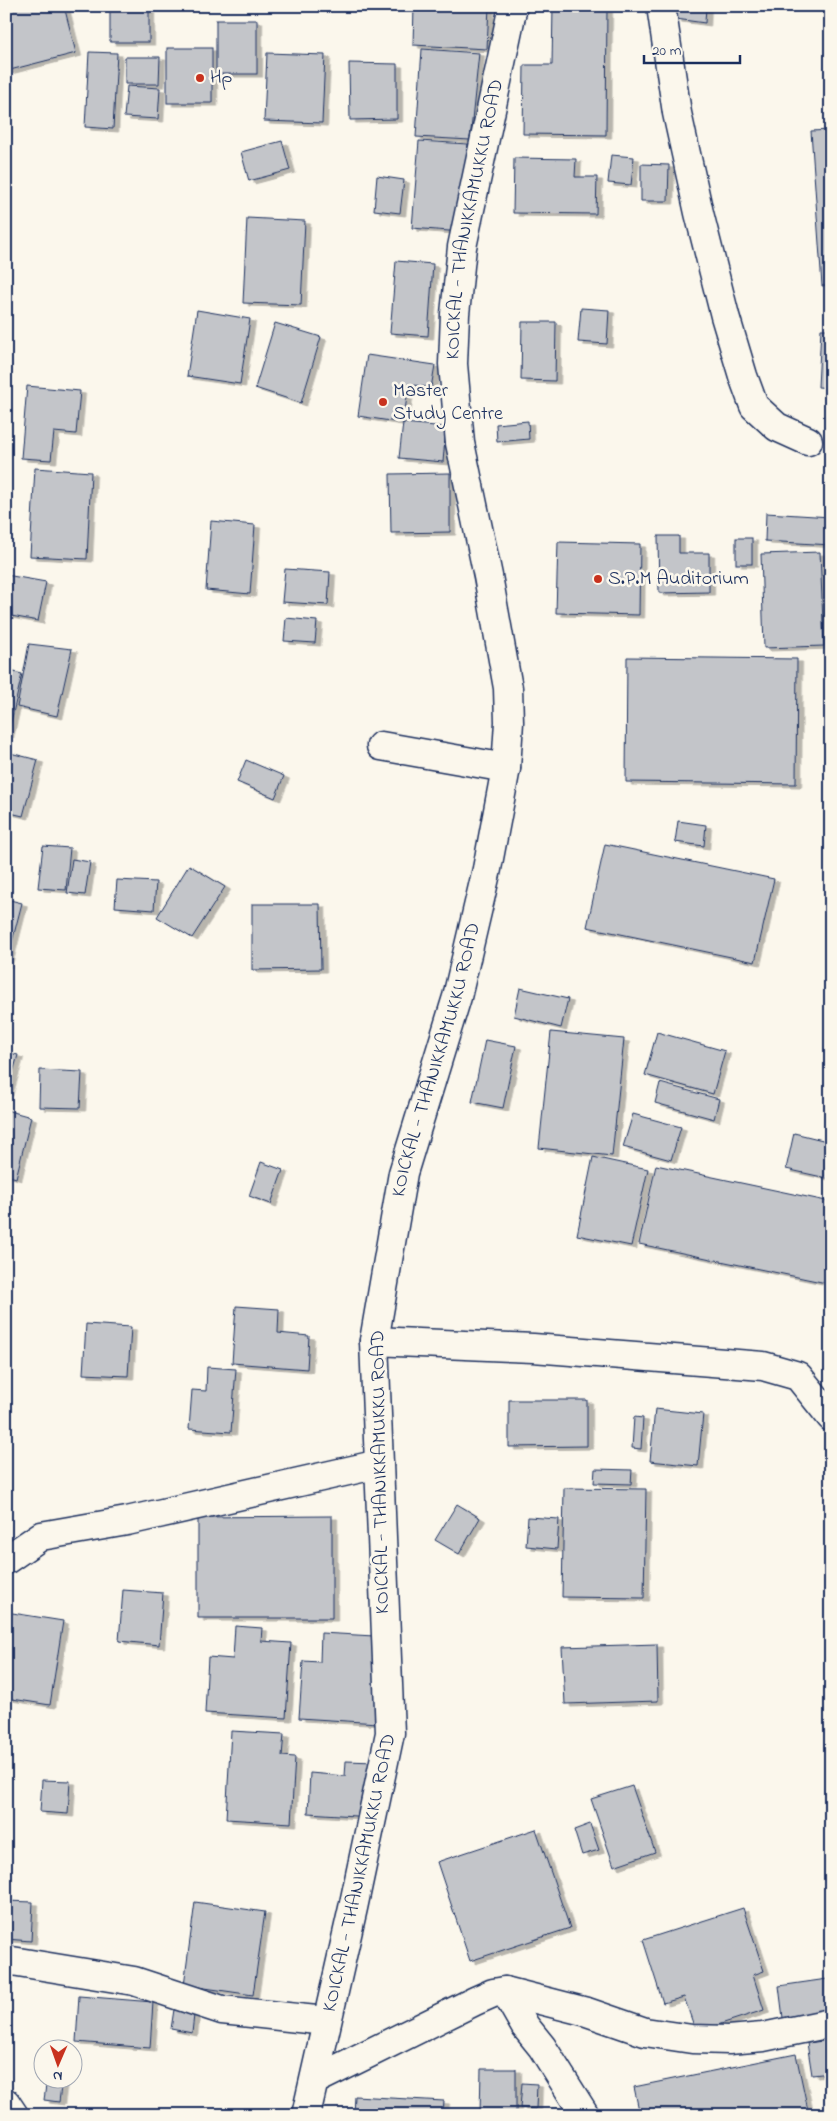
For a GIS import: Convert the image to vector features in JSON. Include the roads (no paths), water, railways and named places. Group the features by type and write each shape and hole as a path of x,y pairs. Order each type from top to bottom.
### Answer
{"street":[{"name":"KOICKAL - THANIKKAMUKKU ROAD","path":"306,2115 390,1733 374,1341 403,1173 457,997 487,869 506,768 509,722 508,688 488,576 460,443 453,364 455,314 462,247 513,6"},
{"path":"661,6 677,113 699,213 725,316 743,376 754,406 777,427 808,441"},
{"path":"381,746 506,768"},
{"path":"374,1341 533,1348 763,1366 798,1376 831,1417"},
{"path":"6,1560 41,1536 127,1521 379,1464"},
{"path":"6,1960 134,1981 222,2010 326,2021"},
{"path":"505,1990 525,2026 542,2048 584,2115"},
{"path":"315,2080 474,2001 505,1990 587,2012 645,2032 692,2040 729,2040 763,2037 831,2023"},
{"path":"6,2103 14,2115"}],"place":[{"name":"Hp","path":"200,78"},
{"name":"Master Study Centre","path":"383,402"},
{"name":"S.P.M Auditorium","path":"598,579"}]}
